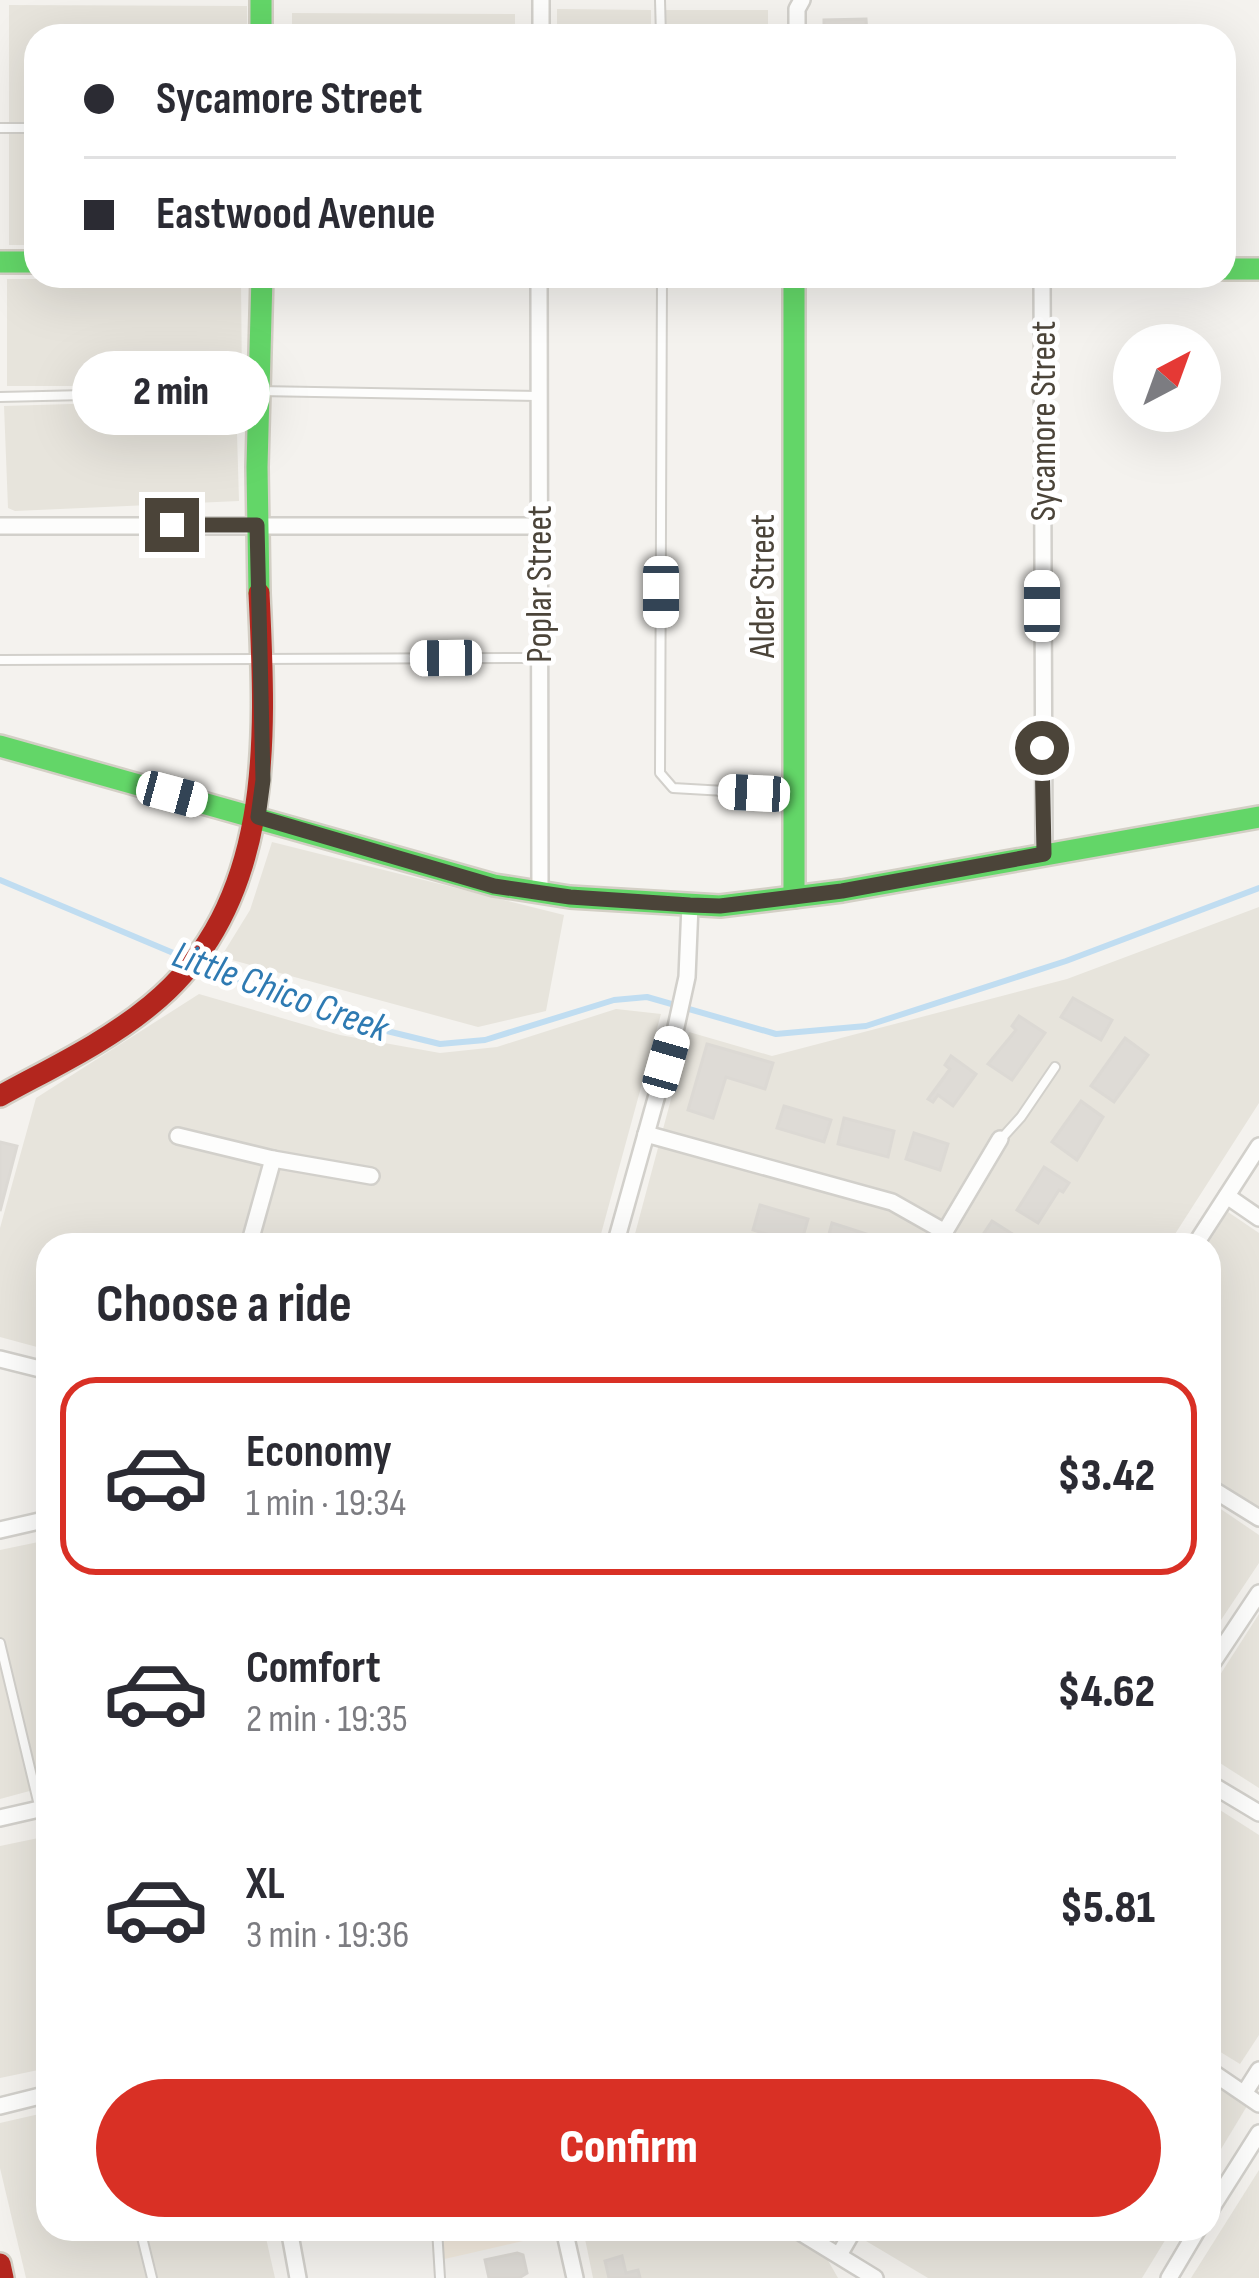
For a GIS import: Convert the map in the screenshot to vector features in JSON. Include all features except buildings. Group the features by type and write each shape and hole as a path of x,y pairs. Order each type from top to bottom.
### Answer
{"street":[{"path":"0,1096 118,1030 174,985 234,899 250,857 263,780 257,525 262,288"},
{"name":"Poplar Street","path":"538,288 540,893"},
{"name":"Alder Street","path":"794,288 794,897"},
{"name":"Sycamore Street","path":"1042,288 1044,854"},
{"path":"0,526 538,526"},
{"path":"0,746 494,886 690,905 794,897 1259,817"},
{"path":"618,1233 687,977 690,905"},
{"path":"646,1134 892,1202 934,1233"},
{"path":"178,1136 273,1160 371,1176"},
{"path":"944,1233 1000,1139"},
{"path":"1203,1233 1259,1146"},
{"path":"252,1233 273,1160"},
{"path":"1227,1196 1259,1218"},
{"path":"0,1359 36,1368"},
{"path":"1221,1494 1259,1518"},
{"path":"0,1531 36,1522"},
{"path":"1221,1650 1259,1593"},
{"path":"1221,1790 1259,1813"},
{"path":"0,1819 36,1810"},
{"path":"1221,2078 1252,2098 1259,2070"},
{"path":"0,2106 36,2097"},
{"path":"1221,2193 1259,2133"},
{"path":"291,2241 298,2278"},
{"path":"567,2241 575,2278"},
{"path":"816,2241 858,2272 875,2278"},
{"path":"839,2254 847,2241"},
{"path":"1169,2278 1191,2241"},
{"path":"0,2264 3,2278"}],"lane":[{"path":"662,288 660,773 673,788 794,795"},
{"path":"0,397 260,391 538,396"},
{"path":"0,661 538,658"},
{"path":"1000,1139 1021,1118 1055,1067"},
{"path":"0,1643 36,1778"},
{"path":"143,2241 152,2278"},
{"path":"438,2241 440,2278"}],"shaded area":[{"path":"9,5 247,6 247,24 24,24 24,245 9,245"},
{"path":"557,9 651,10 651,24 557,24"},
{"path":"664,10 768,10 768,24 665,24"},
{"path":"292,13 515,14 515,24 292,24"},
{"path":"7,279 24,279 24,288 241,288 242,386 7,386"},
{"path":"236,399 239,501 8,508 4,406"},
{"path":"272,842 564,915 546,1011 478,1027 221,957 250,910"},
{"path":"1259,907 1259,1103 1176,1233 635,1233 689,1032 772,1056 1067,979"},
{"path":"199,994 340,1035 440,1053 497,1047 616,1009 661,1014 601,1233 36,1233 36,1347 0,1337 0,1228 36,1098"},
{"path":"1228,1212 1259,1233 1259,1508 1221,1483 1221,1233 1215,1233"},
{"path":"1221,1509 1259,1535 1259,1563 1221,1620"},
{"path":"36,1542 36,1789 0,1799 0,1550"},
{"path":"1259,1614 1259,1788 1221,1764 1221,1673"},
{"path":"1221,1811 1259,1835 1259,2035 1240,2064 1221,2052"},
{"path":"36,1838 36,2070 0,2078 0,1846"},
{"path":"1221,2090 1247,2106 1221,2149"},
{"path":"36,2115 36,2241 267,2241 275,2278 26,2278 0,2168 0,2123"},
{"path":"1259,2170 1259,2278 1191,2278 1214,2241 1221,2241 1221,2230"},
{"path":"432,2241 523,2241 436,2261"},
{"path":"585,2241 796,2241 826,2257 838,2278 593,2278"},
{"path":"866,2241 1165,2241 1142,2278 928,2278"}],"waterway":[{"name":"Little Chico Creek","path":"0,880 190,960"},
{"name":"Little Chico Creek","path":"202,965 342,1020 440,1044 485,1040 614,1000 647,997 776,1034 866,1026 1066,961 1259,888"}],"traffic: fast":[{"path":"261,0 261,24"},
{"path":"0,262 24,262"},
{"path":"1236,269 1259,269"},
{"path":"259,593 262,288"},
{"path":"794,288 794,897"},
{"path":"0,746 494,885 570,897 720,906 842,891 1259,817"}],"traffic: jam":[{"path":"0,1096 96,1043 151,1005 192,964 221,919 242,869 261,761 259,593"},
{"path":"0,2264 3,2278"}],"route":[{"path":"172,525 257,525 263,780 258,817 494,886 570,897 720,906 842,891 1044,854 1042,748"}]}
